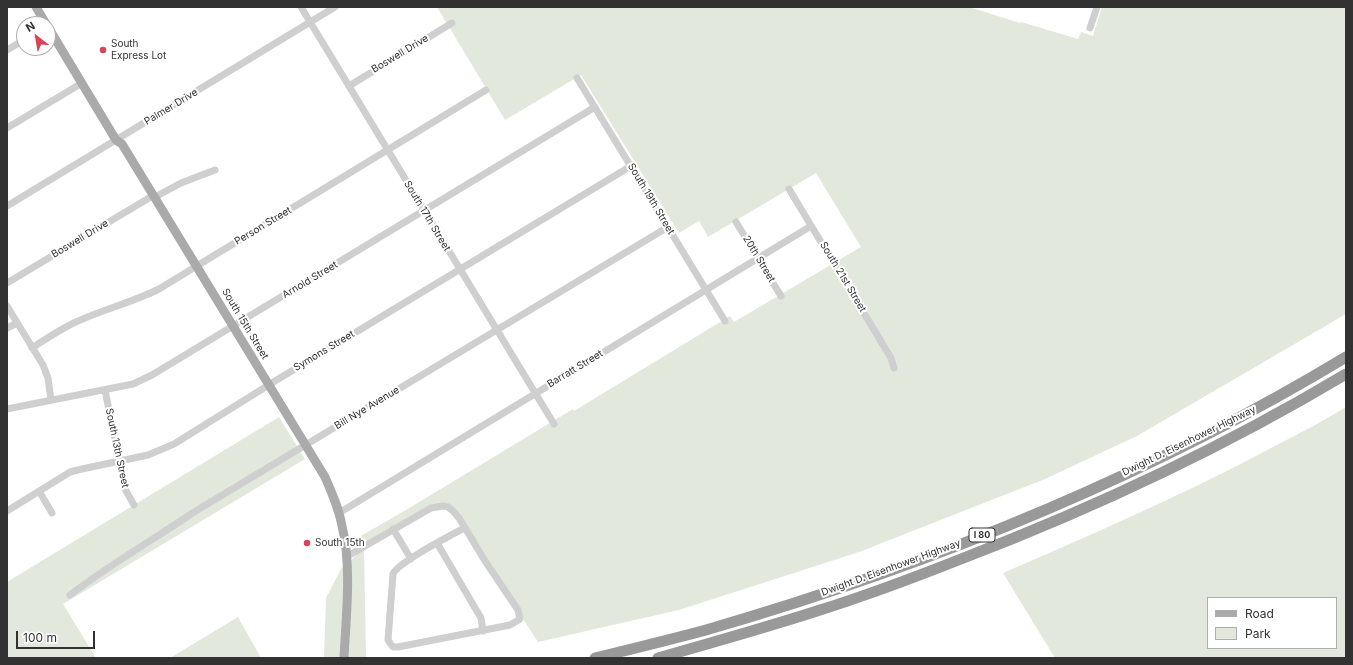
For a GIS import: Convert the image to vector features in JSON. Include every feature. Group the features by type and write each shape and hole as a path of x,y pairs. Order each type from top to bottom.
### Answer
{"highway":[{"name":"Dwight D. Eisenhower Highway","path":"595,658 704,630 773,610 902,566 999,528 1067,500 1201,437 1260,406 1346,357"},
{"name":"Dwight D. Eisenhower Highway","path":"658,658 818,611 909,579 1014,539 1112,496 1183,462 1278,413 1346,374"}],"main road":[{"path":"36,7 41,16"},
{"name":"South 15th Street","path":"56,40 116,140 122,144 325,477 343,526 346,557 344,658"}],"street":[{"name":"South 17th Street","path":"301,7 554,424"},
{"name":"Palmer Drive","path":"7,206 335,7"},
{"path":"1090,28 1094,8"},
{"name":"Boswell Drive","path":"349,86 452,23"},
{"path":"7,50 16,45"},
{"name":"South 19th Street","path":"578,78 725,321"},
{"path":"7,128 82,83"},
{"name":"Person Street","path":"32,348 63,328 77,321 146,296 388,151 486,90"},
{"name":"Arnold Street","path":"7,409 133,384 152,375 595,107"},
{"name":"Symons Street","path":"7,511 70,472 148,455 174,444 631,166"},
{"name":"Boswell Drive","path":"7,283 154,196 181,183 215,170"},
{"name":"South 21st Street","path":"789,189 892,358 894,368"},
{"name":"20th Street","path":"736,222 781,296"},
{"name":"Barratt Street","path":"339,513 811,226"},
{"name":"Bill Nye Avenue","path":"70,595 96,575 145,545 194,512 668,227"},
{"path":"7,306 43,365 48,378 51,400"},
{"path":"7,328 17,322"},
{"name":"South 13th Street","path":"105,390 125,490 134,505"},
{"path":"39,491 52,513"},
{"path":"346,557 431,508 443,506 453,511 518,610 520,619 510,625 398,647 393,647 388,640 393,574 397,568 464,528"},
{"path":"393,529 411,559"},
{"path":"437,544 481,618 483,630"}],"green space":[{"path":"437,7 969,7 1078,39 1081,32 1093,36 1102,7 1346,7 1346,314 1137,436 1045,479 859,552 679,610 538,642 453,511 437,506 364,549 366,658 324,658 326,598 341,569 360,552 352,541 573,409 574,411 730,316 734,322 861,247 816,173 708,237 699,221 679,233 581,75 505,120"},
{"path":"1346,407 1346,658 1055,658 1003,573 1100,531 1164,501 1313,426"},
{"path":"279,417 305,459 63,604 96,658 7,658 7,582"},
{"path":"238,617 261,658 170,658"}],"place":[{"name":"South Express Lot","path":"103,50"},
{"name":"South 15th","path":"307,543"}]}
